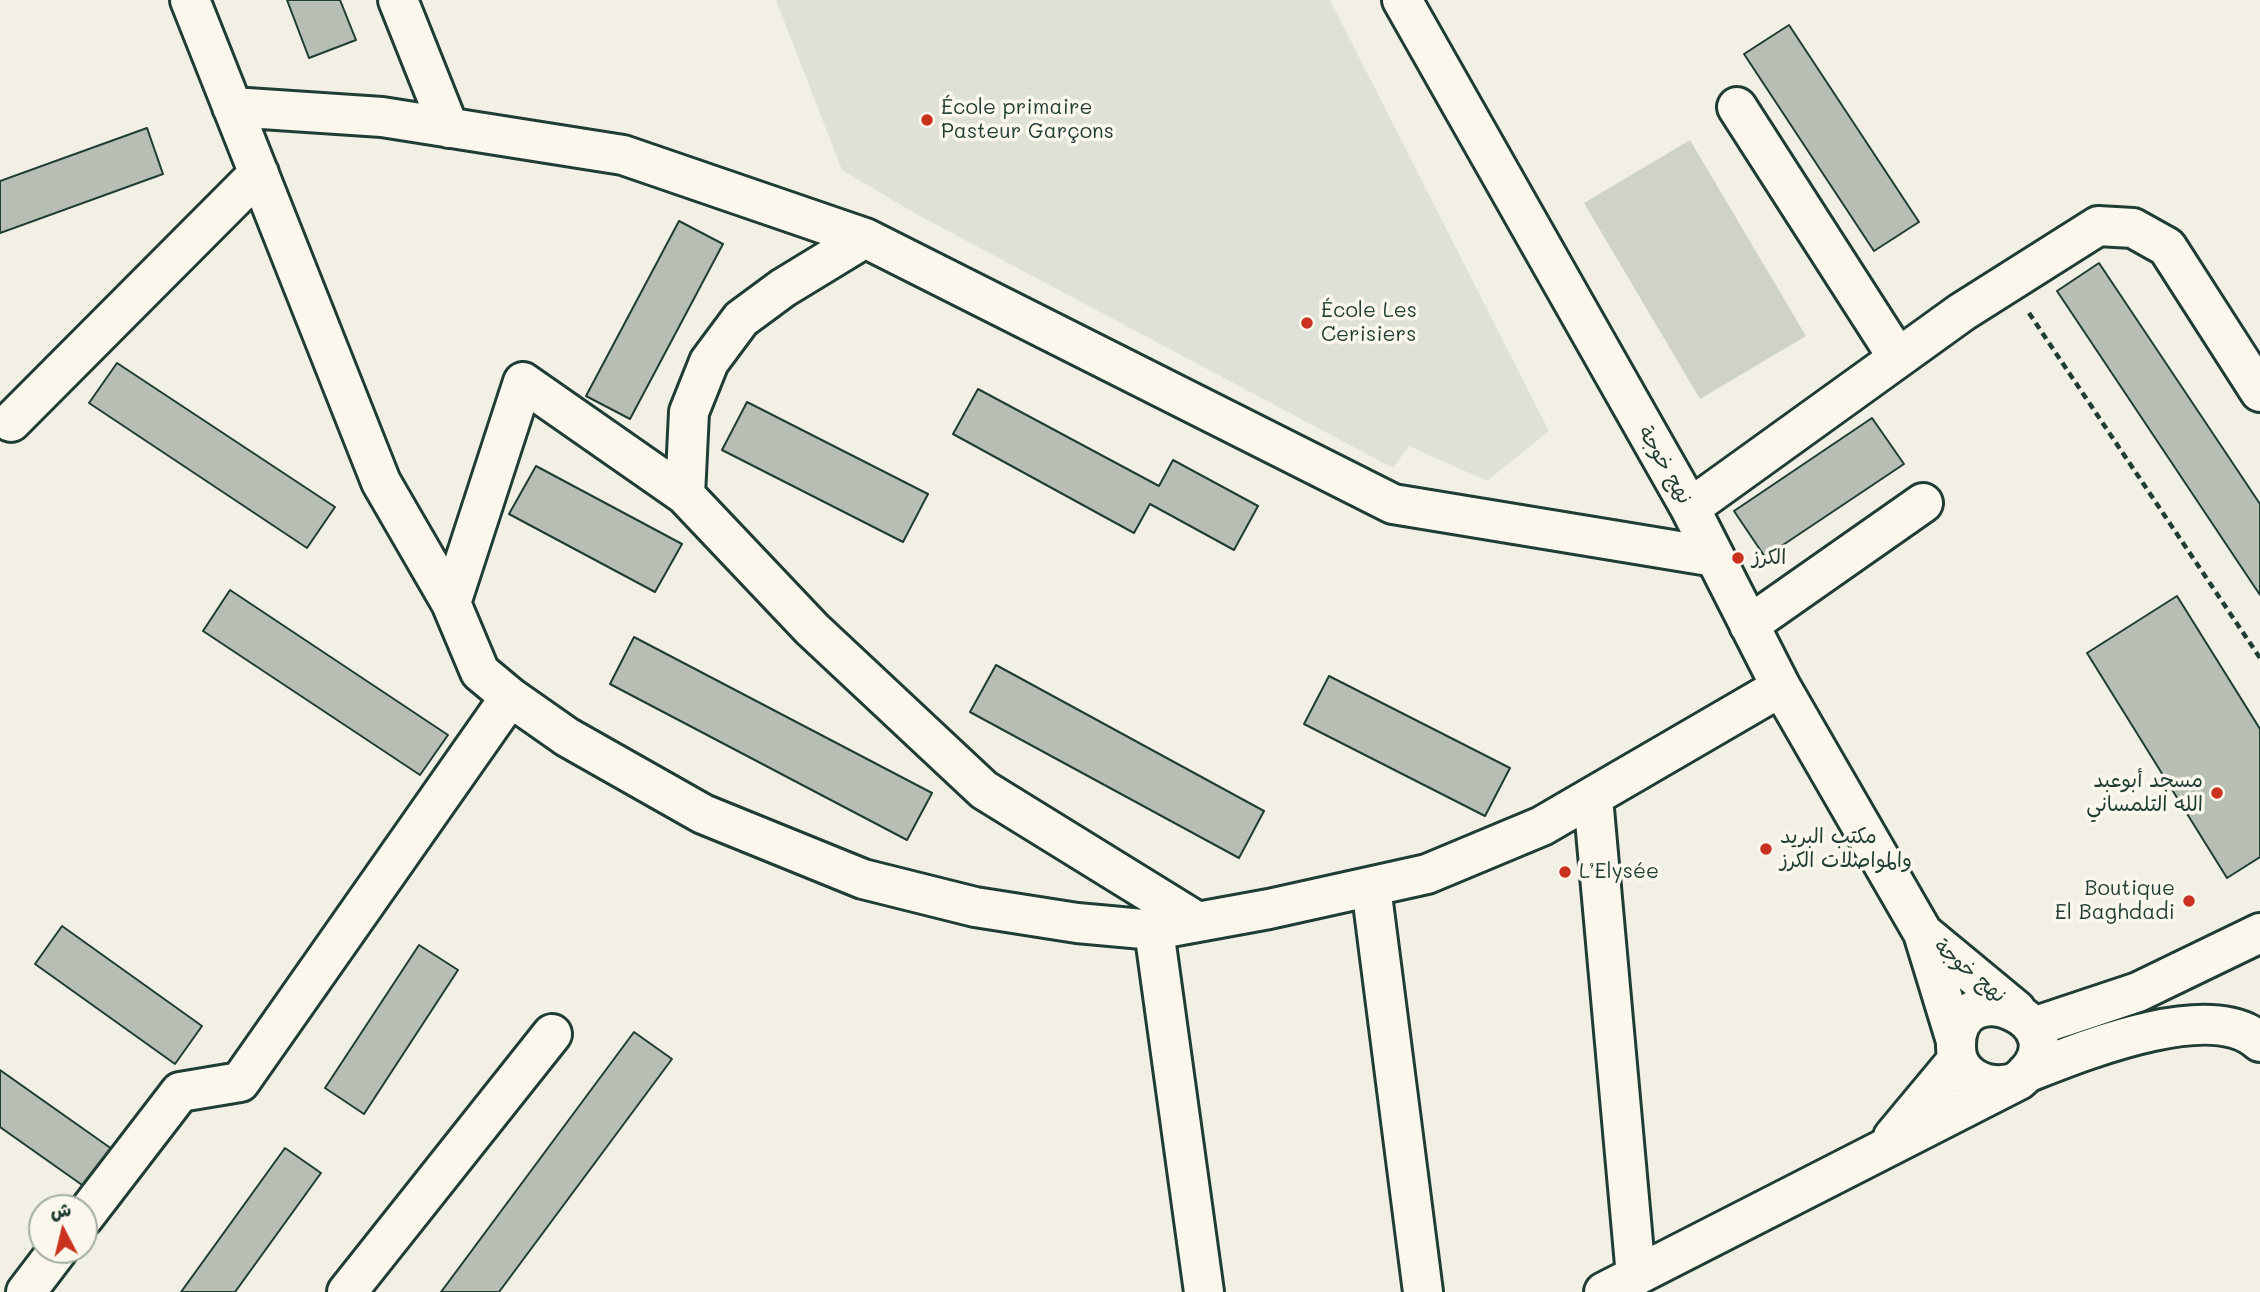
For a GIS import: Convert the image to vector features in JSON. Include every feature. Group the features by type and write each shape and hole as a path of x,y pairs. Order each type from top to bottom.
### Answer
{"street":[{"path":"190,0 381,482 451,603 480,672 510,697 568,737 703,814 863,879 975,907 1077,923 1154,930 1427,874 1542,826 1781,687"},
{"path":"398,0 449,128"},
{"name":"نهج خوجة","path":"1402,0 1690,508 1781,687 1923,933 1957,1050"},
{"path":"232,107 382,117 623,155 865,238 1393,505 1715,557"},
{"path":"1737,107 1898,358"},
{"path":"12,422 259,173"},
{"path":"1690,508 1898,358 2008,282 2098,226 2133,228 2167,247 2260,392"},
{"path":"685,495 690,412 709,362 741,319 783,288 865,238"},
{"path":"451,603 523,382 685,495 811,629 984,790 1196,921"},
{"path":"1749,625 1923,503"},
{"path":"98,1199 180,1092 240,1082 510,697"},
{"path":"1593,798 1620,1284 1881,1153 2018,1079 2037,1051 2024,1019 2003,1006 1978,1009 1961,1024 1957,1050 1881,1153"},
{"path":"1371,887 1423,1292"},
{"path":"1154,930 1204,1292"},
{"name":"نهج خوجة","path":"1923,933 2024,1019"},
{"path":"2024,1019 2138,992 2260,933"},
{"path":"1957,1050 1973,1079 1997,1087 2107,1042 2183,1026 2234,1027 2260,1042"},
{"path":"347,1292 552,1034"},
{"path":"26,1292 47,1264"}],"path":[{"path":"2008,282 2260,658"}],"shaded area":[{"name":"École Les Cerisiers","path":"776,0 1330,0 1549,431 1487,481 1409,446 1393,468 918,215 842,170"},
{"path":"1690,140 1806,336 1700,399 1584,203"}],"building":[{"path":"287,0 340,0 356,40 309,58"},
{"path":"1789,25 1919,222 1874,251 1744,54"},
{"path":"147,128 163,174 0,233 0,181"},
{"path":"679,221 723,244 630,419 586,396"},
{"path":"2099,263 2260,504 2260,595 2057,291"},
{"path":"117,363 335,507 307,548 89,403"},
{"path":"978,389 1159,486 1173,460 1258,506 1234,550 1150,504 1134,533 953,434"},
{"path":"747,402 928,494 903,542 722,450"},
{"path":"1872,418 1904,464 1765,557 1734,511"},
{"path":"536,466 682,544 655,592 509,514"},
{"path":"230,590 448,735 420,775 203,631"},
{"name":"مسجد أبوعبد الله التلمساني","path":"2177,596 2260,729 2260,857 2227,878 2087,653"},
{"path":"634,637 932,793 907,840 610,684"},
{"path":"996,665 1264,811 1239,858 970,712"},
{"path":"1329,676 1510,768 1485,816 1304,724"},
{"path":"62,926 202,1026 175,1064 35,964"},
{"path":"419,945 458,970 364,1114 325,1088"},
{"path":"634,1032 672,1059 499,1292 441,1292"},
{"path":"0,1070 119,1154 92,1192 0,1127"},
{"path":"285,1148 321,1173 235,1292 181,1292"}],"place":[{"name":"École primaire Pasteur Garçons","path":"927,120"},
{"name":"École Les Cerisiers","path":"1307,323"},
{"name":"الكرز","path":"1738,558"},
{"name":"مسجد أبوعبد الله التلمساني","path":"2217,793"},
{"name":"مكتب البريد والمواصلات الكرز","path":"1766,849"},
{"name":"L’Elysée","path":"1565,872"},
{"name":"Boutique El Baghdadi","path":"2189,901"}]}
